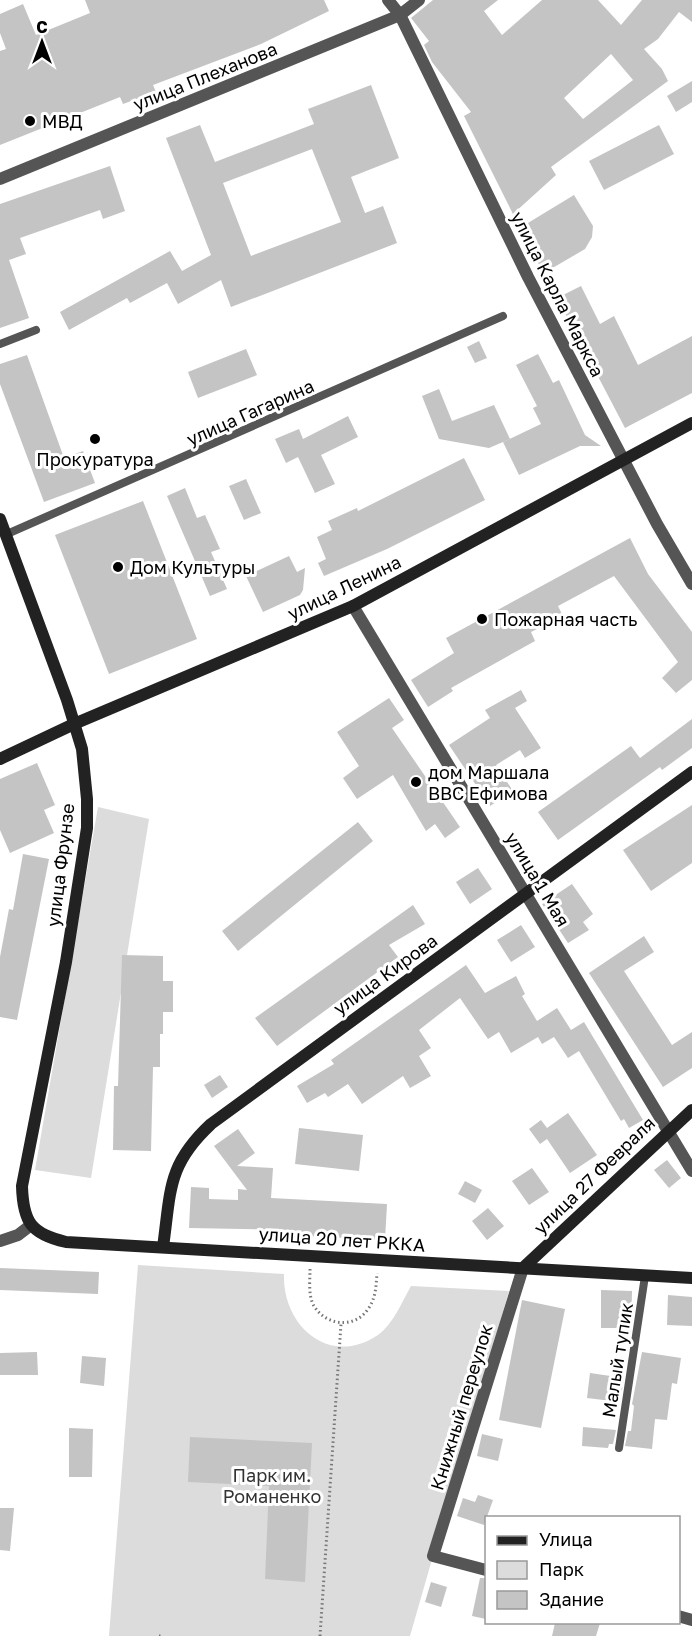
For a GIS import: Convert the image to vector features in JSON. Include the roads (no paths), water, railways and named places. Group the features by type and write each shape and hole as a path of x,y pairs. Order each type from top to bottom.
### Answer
{"street":[{"name":"улица Карла Маркса","path":"388,0 400,15 528,277 657,525 692,585"},
{"name":"улица Плеханова","path":"0,180 400,15 419,0"},
{"name":"улица Ленина","path":"0,759 74,724 353,606 692,423"},
{"name":"улица Фрунзе","path":"0,519 74,724 85,775 87,828 66,962 22,1186 22,1204 31,1225"},
{"name":"улица 1 Мая","path":"353,606 692,1171"},
{"name":"улица Кирова","path":"163,1247 174,1175 192,1142 212,1124 692,772"},
{"name":"улица 27 Февраля","path":"523,1268 692,1110"},
{"path":"0,1240 18,1235 31,1225"},
{"name":"улица 20 лет РККА","path":"31,1225 39,1234 66,1242 692,1278"},
{"name":"Книжный переулок","path":"485,1569 433,1556 523,1268"}],"lane":[{"name":"улица Гагарина","path":"7,534 503,316"},
{"path":"0,344 36,330"},
{"name":"Малый тупик","path":"619,1448 645,1276"}],"place":[{"name":"МВД","path":"30,121"},
{"name":"Прокуратура","path":"95,439"},
{"name":"Дом Культуры","path":"118,567"},
{"name":"Пожарная часть","path":"482,619"},
{"name":"дом Маршала ВВС Ефимова","path":"416,782"}],"park label":[{"name":"Парк им. Романенко","path":"272,1485"}]}
